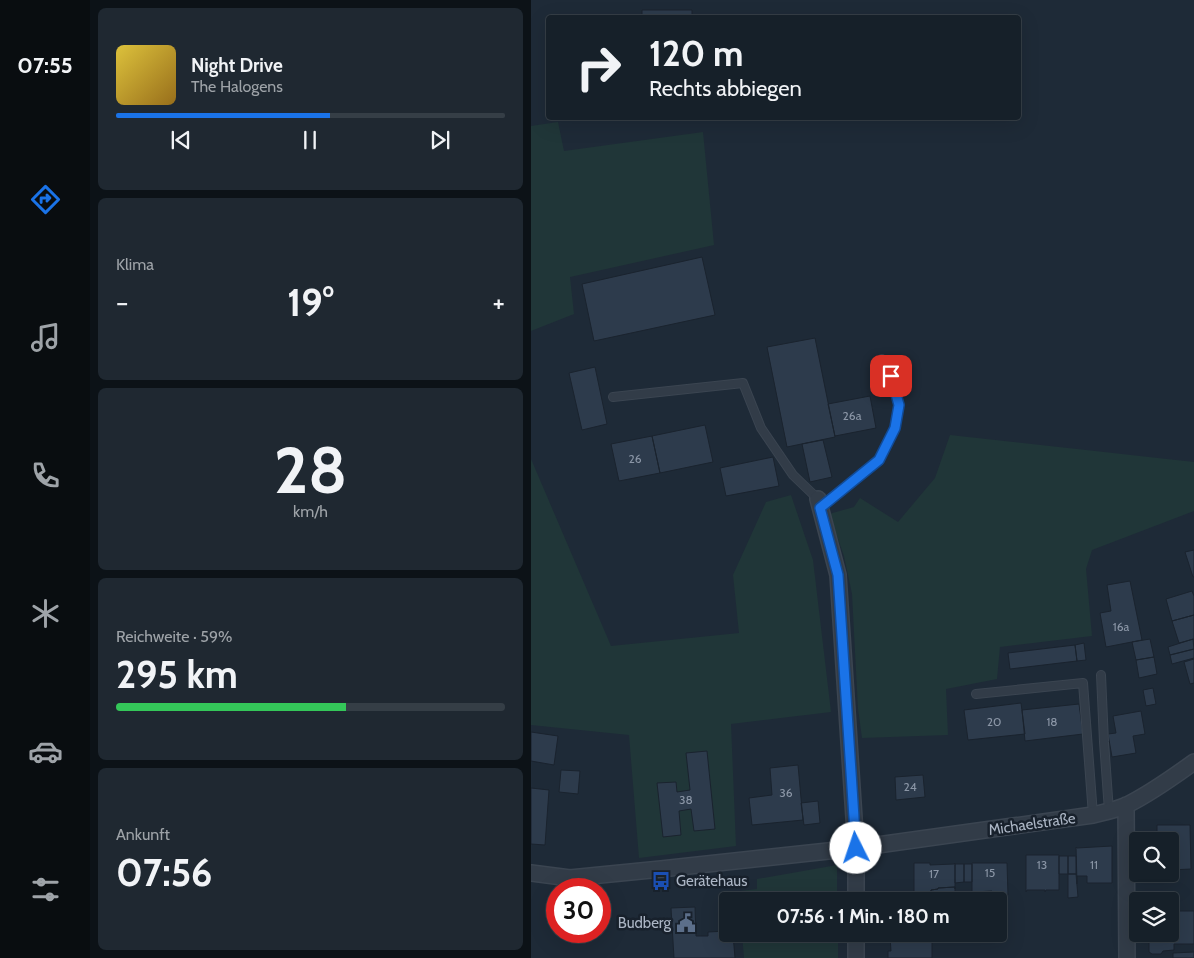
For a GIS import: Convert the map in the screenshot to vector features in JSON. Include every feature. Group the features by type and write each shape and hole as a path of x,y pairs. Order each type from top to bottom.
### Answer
{"street":[{"path":"819,504 838,575 856,848 856,892"},
{"name":"Michaelstraße","path":"531,873 570,878 671,868 856,848 1093,815 1126,805 1156,789 1194,762"},
{"path":"1126,805 1127,958"},
{"path":"856,942 856,958"}],"lane":[{"path":"613,397 743,383 761,428 793,476 819,504 879,460 895,428 899,405 891,376 882,360"},
{"path":"1101,675 1109,811"},
{"path":"976,694 1083,683 1093,815"}],"green space":[{"path":"558,122 564,151 703,132 714,245 570,277 574,314 531,331 531,126"},
{"path":"950,435 1194,462 1194,511 1092,550 1086,569 1092,636 1000,647 997,679 946,689 948,735 862,738 858,709 852,594 844,556 829,514 854,507 860,498 898,522 935,478"},
{"path":"531,459 611,646 739,633 733,575 766,502 791,495 813,560 831,712 731,724 736,846 639,858 629,735 531,725"},
{"path":"837,865 837,892 740,892 757,889 757,879"},
{"path":"743,942 838,942 838,958 744,958"}],"building":[{"path":"642,10 692,10 692,15 642,15"},
{"path":"702,257 715,315 594,341 582,284"},
{"path":"815,338 835,437 787,447 767,347"},
{"path":"595,367 607,424 582,430 569,373"},
{"path":"870,396 876,428 835,436 828,404"},
{"path":"705,425 713,462 660,473 652,436"},
{"path":"652,436 660,473 619,481 611,444"},
{"path":"823,440 832,477 810,482 802,444"},
{"path":"773,457 779,486 726,496 720,468"},
{"path":"1194,550 1194,577 1193,577 1185,552"},
{"path":"1130,581 1142,640 1106,647 1100,613 1111,611 1107,585"},
{"path":"1192,591 1194,596 1194,615 1172,621 1166,599"},
{"path":"1194,615 1194,639 1179,643 1172,621"},
{"path":"1150,639 1154,657 1136,660 1132,642"},
{"path":"1193,639 1194,649 1170,655 1168,647"},
{"path":"1084,643 1086,660 1077,661 1075,645"},
{"path":"1075,645 1077,661 1010,669 1008,653"},
{"path":"1194,649 1194,658 1172,664 1170,655"},
{"path":"1154,657 1157,674 1139,678 1136,660"},
{"path":"1194,659 1194,683 1190,684 1184,662"},
{"path":"1153,688 1156,704 1146,706 1143,690"},
{"path":"1021,703 1025,734 968,740 964,710"},
{"path":"1079,704 1083,734 1025,741 1022,710"},
{"path":"1141,711 1145,734 1133,736 1136,753 1112,757 1108,734 1116,733 1113,716"},
{"path":"531,732 558,736 554,765 531,761"},
{"path":"707,751 715,829 694,831 691,809 679,811 681,835 663,837 657,783 676,782 677,792 690,790 686,753"},
{"path":"798,765 803,820 752,825 749,798 772,795 770,768"},
{"path":"561,770 580,771 578,794 559,792"},
{"path":"923,775 925,797 896,800 895,777"},
{"path":"531,788 549,790 545,845 531,844"},
{"path":"818,801 820,823 804,825 801,803"},
{"path":"1157,825 1190,825 1191,869 1179,870 1179,832 1157,832"},
{"path":"1112,846 1112,883 1087,883 1087,876 1077,876 1077,884 1076,847"},
{"path":"1026,855 1059,855 1059,890 1046,890 1045,892 1045,890 1027,890 1026,892"},
{"path":"1059,856 1068,856 1068,874 1059,874"},
{"path":"1068,856 1076,856 1076,874 1068,874"},
{"path":"914,863 930,863 930,865 955,863 955,887 938,888 931,890 931,892 914,892"},
{"path":"972,863 1007,863 1008,895 1007,892 972,892"},
{"path":"955,864 964,864 964,882 955,883"},
{"path":"964,864 972,864 972,882 964,882"},
{"path":"1068,874 1076,874 1078,897 1068,898"},
{"path":"955,887 955,892 931,892 931,890"},
{"path":"695,907 696,936 708,936 708,932 719,931 719,942 734,942 735,958 674,958 671,908"},
{"path":"1179,911 1194,911 1194,944 1174,944 1174,950 1163,951 1161,954 1149,952 1149,942 1179,942"},
{"path":"890,942 932,942 932,958 888,958 888,951 891,951"},
{"path":"1194,952 1194,958 1173,958 1173,953"}],"place":[{"name":"Gerätehaus","path":"661,881"},
{"name":"Budberg","path":"686,923"}],"route":[{"path":"856,848 838,575 820,508 879,460 895,428 899,405 891,376"}]}
